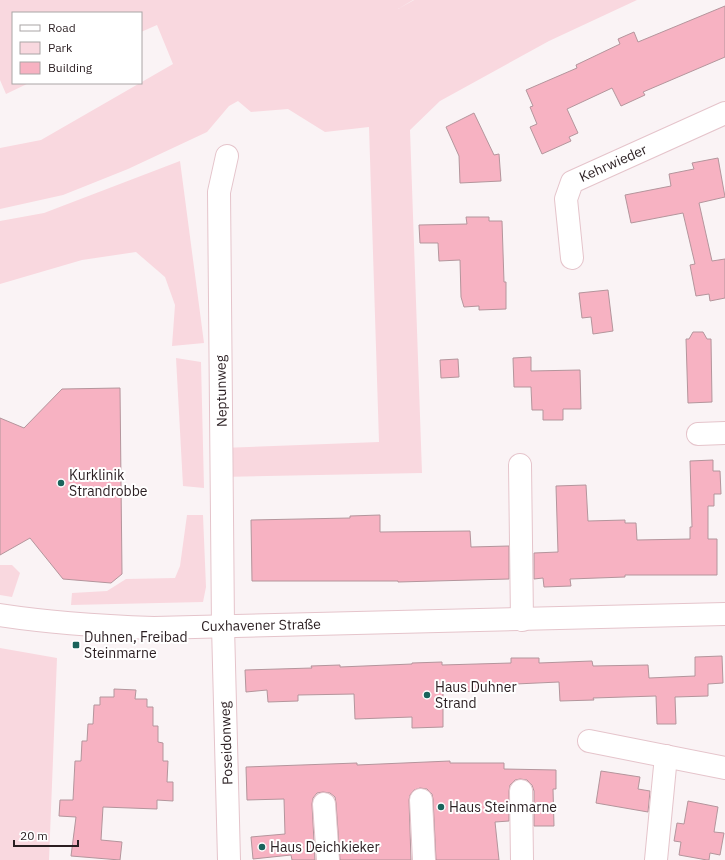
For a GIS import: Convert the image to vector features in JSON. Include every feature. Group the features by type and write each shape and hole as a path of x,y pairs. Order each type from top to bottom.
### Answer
{"street":[{"name":"Kehrwieder","path":"572,258 566,199 572,182 725,113"},
{"name":"Neptunweg","path":"223,626 219,192 227,156"},
{"path":"698,434 725,432"},
{"path":"520,465 522,620"},
{"name":"Cuxhavener Straße","path":"0,615 51,622 154,628 725,614"},
{"name":"Poseidonweg","path":"223,626 229,860"},
{"path":"589,741 725,768"},
{"path":"656,860 666,756"},
{"path":"521,791 522,860"},
{"path":"421,800 424,860"},
{"path":"324,804 328,860"}],"green space":[{"path":"0,0 413,0 398,9 414,0 637,0 549,41 440,101 410,130 422,473 221,477 221,448 379,442 369,127 325,132 288,109 251,112 238,101 229,106 207,132 128,169 63,195 0,209 0,148 41,140 138,84 142,84 142,82 173,64 157,25 142,32 142,12 12,12 12,84 27,84 6,94 0,80"},
{"path":"180,161 204,343 172,346 175,305 165,277 136,252 82,260 0,284 0,221 44,213"},
{"path":"176,358 201,362 204,488 183,486"},
{"path":"187,515 203,515 206,587 203,602 71,605 72,593 107,591 126,579 175,578 180,566"},
{"path":"0,565 12,565 20,573 12,597 0,595"},
{"path":"0,648 57,658 49,860 0,860"}],"building":[{"path":"725,6 725,57 643,92 645,95 621,106 612,88 567,109 578,133 569,137 571,141 542,154 530,127 537,124 530,107 533,106 526,90 577,68 576,65 620,44 618,39 634,32 638,42"},
{"path":"474,113 494,155 499,154 501,181 460,183 459,156 446,127"},
{"path":"718,158 725,197 699,203 712,261 725,259 725,298 710,301 709,294 696,296 690,265 695,264 683,213 631,223 625,195 671,186 669,174 694,169 692,163"},
{"path":"466,217 489,217 489,221 502,221 504,282 506,282 506,309 479,310 479,306 464,307 461,297 460,260 439,261 438,243 420,243 419,225 467,224"},
{"path":"608,290 613,331 593,334 591,317 582,318 579,293"},
{"path":"693,332 703,332 707,339 711,339 712,402 688,403 686,339 689,339"},
{"path":"531,357 531,371 580,370 581,409 563,409 563,420 543,420 543,410 532,410 531,387 514,387 513,358"},
{"path":"458,359 459,377 441,378 440,360"},
{"name":"Kurklinik Strandrobbe","path":"120,388 122,574 111,583 63,579 30,538 0,555 0,418 24,428 62,389"},
{"path":"713,460 713,471 720,471 721,494 714,494 714,506 708,506 708,539 717,539 717,575 625,575 625,577 570,579 571,586 544,587 543,578 534,579 534,553 558,552 556,486 586,485 588,521 625,520 625,523 636,523 637,540 690,539 690,527 692,527 690,461"},
{"path":"380,515 380,532 470,531 471,547 509,546 509,579 398,582 252,581 251,520 350,518 350,516"},
{"path":"722,656 723,683 708,684 708,696 675,697 676,724 657,724 656,696 593,698 594,700 560,701 559,682 494,685 494,691 443,692 443,727 412,728 412,717 355,719 354,694 298,695 298,701 268,702 267,690 246,692 245,670 312,668 311,666 340,665 340,667 442,662 442,665 511,663 511,658 539,658 539,663 592,661 593,666 648,665 649,678 695,676 695,657"},
{"path":"114,689 136,690 135,699 147,699 147,707 153,707 153,726 158,726 158,742 163,743 163,761 168,761 167,782 173,782 173,801 157,800 157,809 103,807 101,840 122,842 120,860 71,856 76,817 59,816 60,800 73,800 75,761 81,761 82,741 87,741 88,724 93,724 94,705 100,705 100,697 114,697"},
{"path":"450,761 450,763 504,763 504,769 556,770 556,789 553,789 554,826 534,826 534,791 532,785 527,780 515,780 510,785 509,791 509,821 495,822 499,860 436,860 432,794 427,789 420,788 414,790 410,795 409,800 411,860 340,860 335,797 330,793 323,792 317,793 313,798 312,804 315,860 292,860 291,855 253,859 251,837 285,834 284,799 247,800 246,767 357,763 357,765"},
{"path":"601,771 640,777 638,789 650,791 648,812 596,803"},
{"path":"688,801 718,807 714,832 724,833 720,855 710,853 709,860 707,860 679,855 681,842 674,841 677,823 684,824"}],"place":[{"name":"Kurklinik Strandrobbe","path":"61,483"},
{"name":"Duhnen, Freibad Steinmarne","path":"76,645"},
{"name":"Haus Duhner Strand","path":"427,695"},
{"name":"Haus Steinmarne","path":"441,807"},
{"name":"Haus Deichkieker","path":"262,847"}]}
